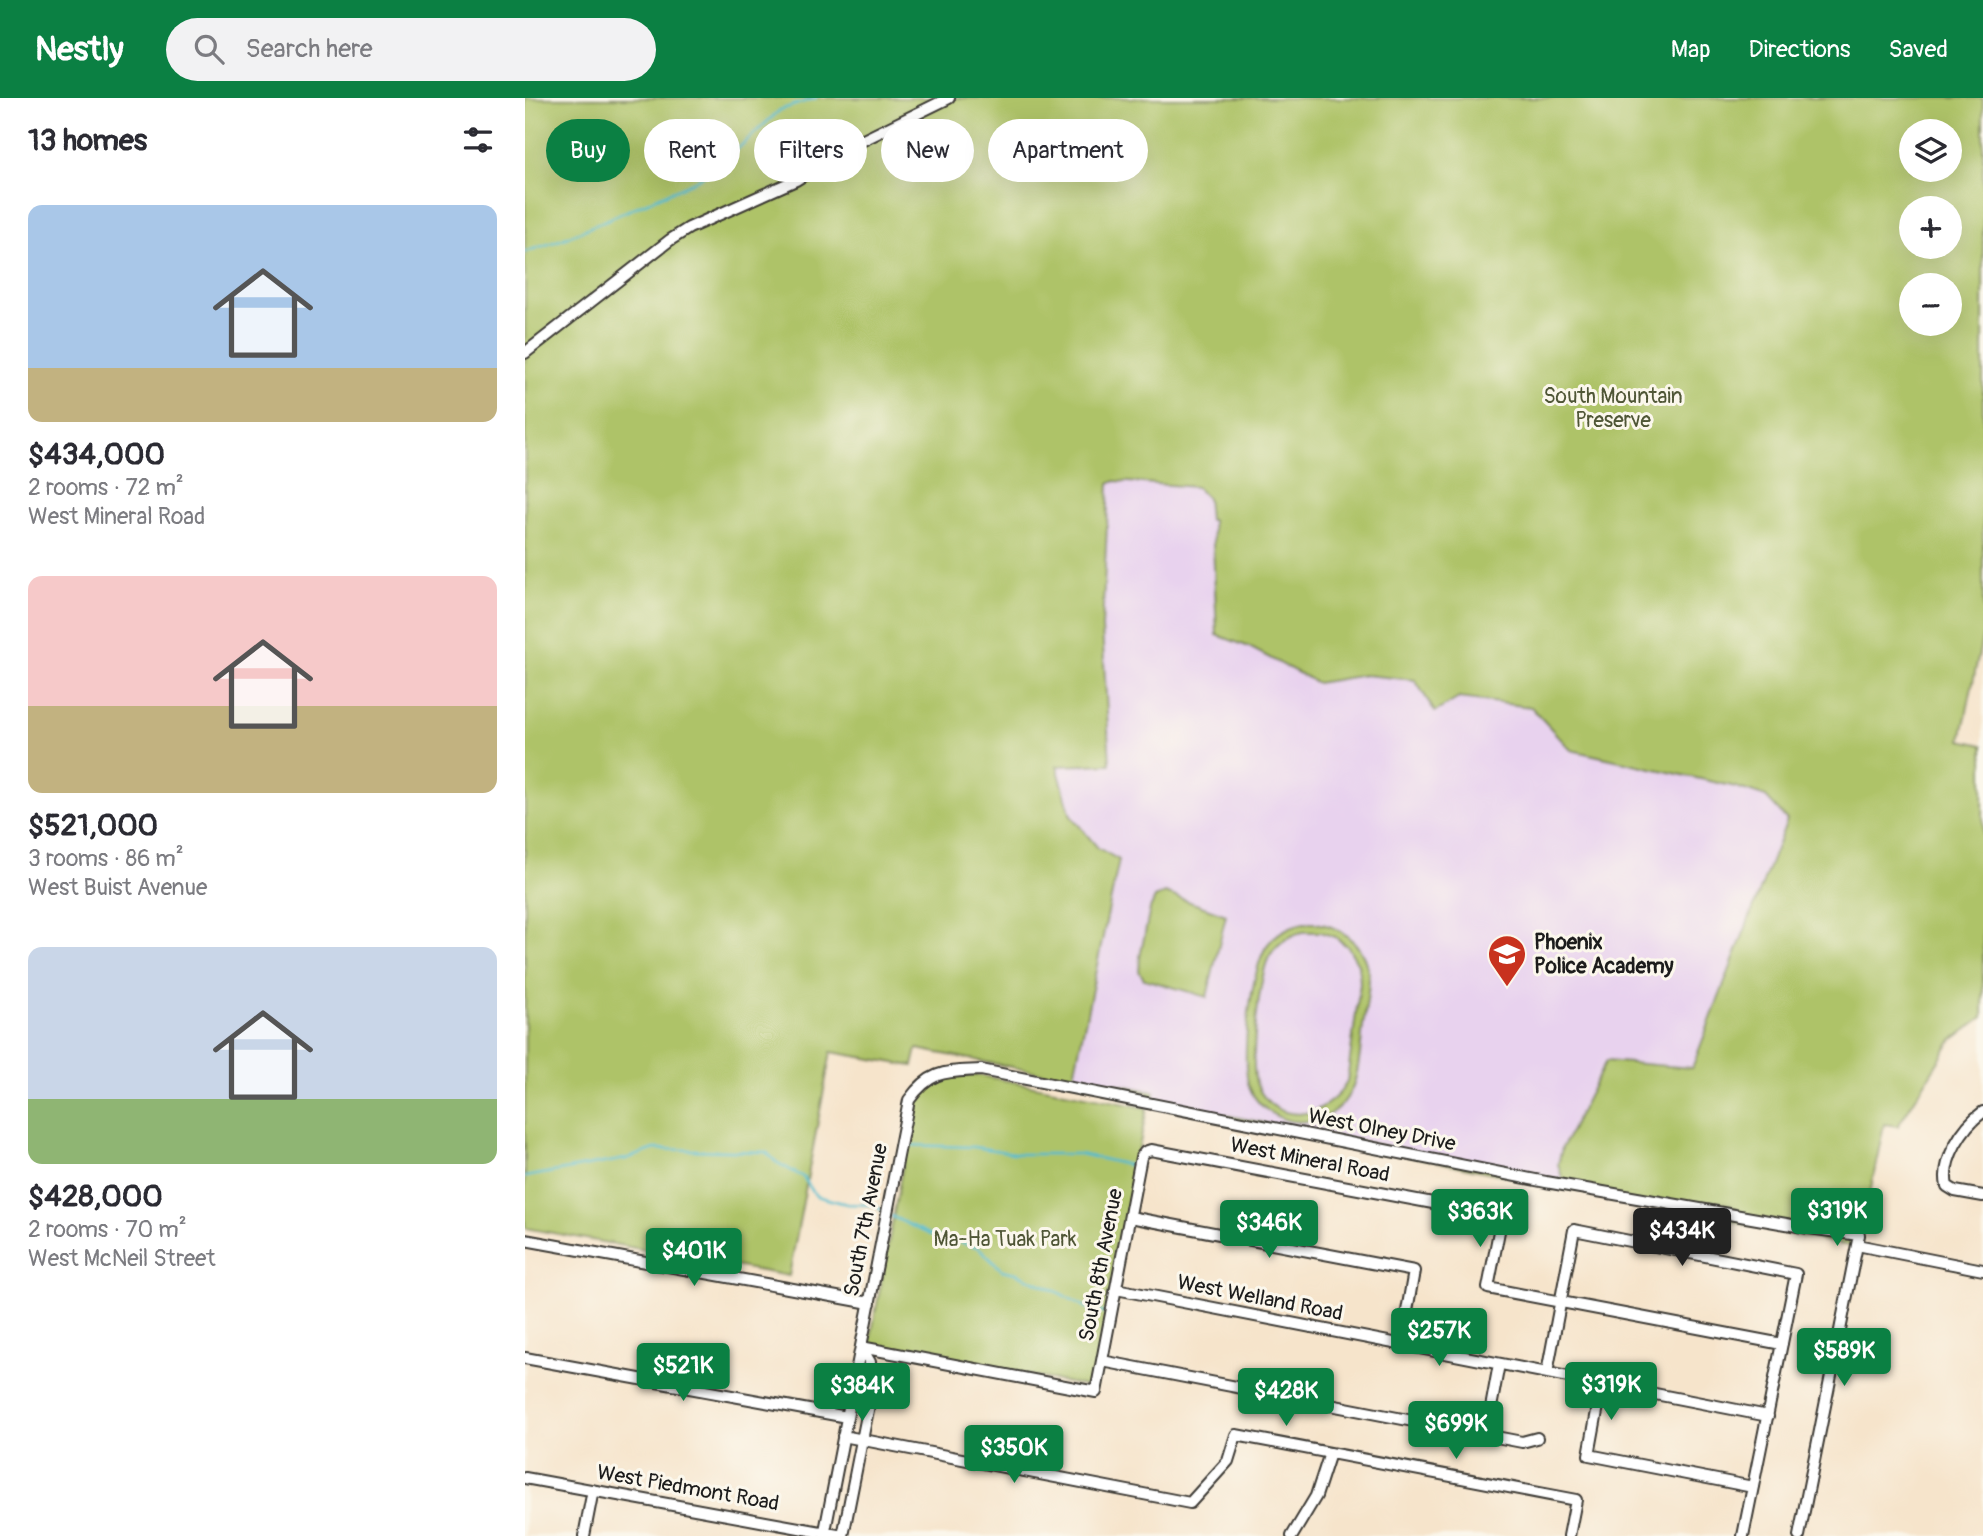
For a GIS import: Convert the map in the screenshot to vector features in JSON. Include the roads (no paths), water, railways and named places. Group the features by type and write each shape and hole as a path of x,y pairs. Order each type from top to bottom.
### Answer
{"street":[{"path":"525,353 689,228 772,192 847,148 949,98"},
{"name":"West Olney Drive","path":"909,1100 920,1085 941,1073 981,1070 1546,1182 1809,1228 1983,1270"},
{"name":"South 7th Avenue","path":"824,1535 909,1100"},
{"path":"1983,1112 1973,1119 1950,1155 1945,1178 1947,1186 1955,1191 1983,1196"},
{"name":"West Mineral Road","path":"1151,1150 1502,1216 1488,1288 1560,1302"},
{"name":"South 8th Avenue","path":"861,1347 1096,1392 1141,1157 1151,1150"},
{"path":"1130,1217 1414,1272 1401,1345"},
{"path":"1547,1373 1574,1230 1796,1274 1743,1536"},
{"path":"1799,1536 1858,1240"},
{"path":"525,1241 870,1303"},
{"name":"West Welland Road","path":"1116,1289 1768,1416"},
{"path":"1560,1302 1782,1343"},
{"name":"South 7th Avenue","path":"843,1536 871,1395 870,1362 861,1347"},
{"path":"525,1358 847,1417"},
{"path":"1102,1361 1523,1442 1537,1438"},
{"path":"1486,1435 1499,1364"},
{"path":"1602,1384 1589,1455 1753,1487"},
{"path":"843,1436 1190,1503 1228,1461 1236,1435 1576,1500 1569,1536"},
{"path":"1292,1536 1316,1496 1330,1453"},
{"name":"West Piedmont Road","path":"525,1478 824,1535 843,1536"},
{"path":"584,1536 593,1490"}],"waterway":[{"path":"525,252 563,239 693,182 719,166 780,110 816,98"},
{"path":"904,1145 974,1147 1020,1154 1080,1154 1137,1167"},
{"path":"525,1177 626,1159 655,1149 766,1152 776,1162 803,1177 816,1196 847,1204 875,1205 885,1213"},
{"path":"891,1216 931,1235 978,1247 1002,1270 1016,1273 1054,1290 1089,1309 1108,1314"}],"place":[{"name":"Phoenix Police Academy","path":"1507,988"}],"park label":[{"name":"South Mountain Preserve","path":"1613,408"},
{"name":"Ma-Ha Tuak Park","path":"1005,1239"}]}
